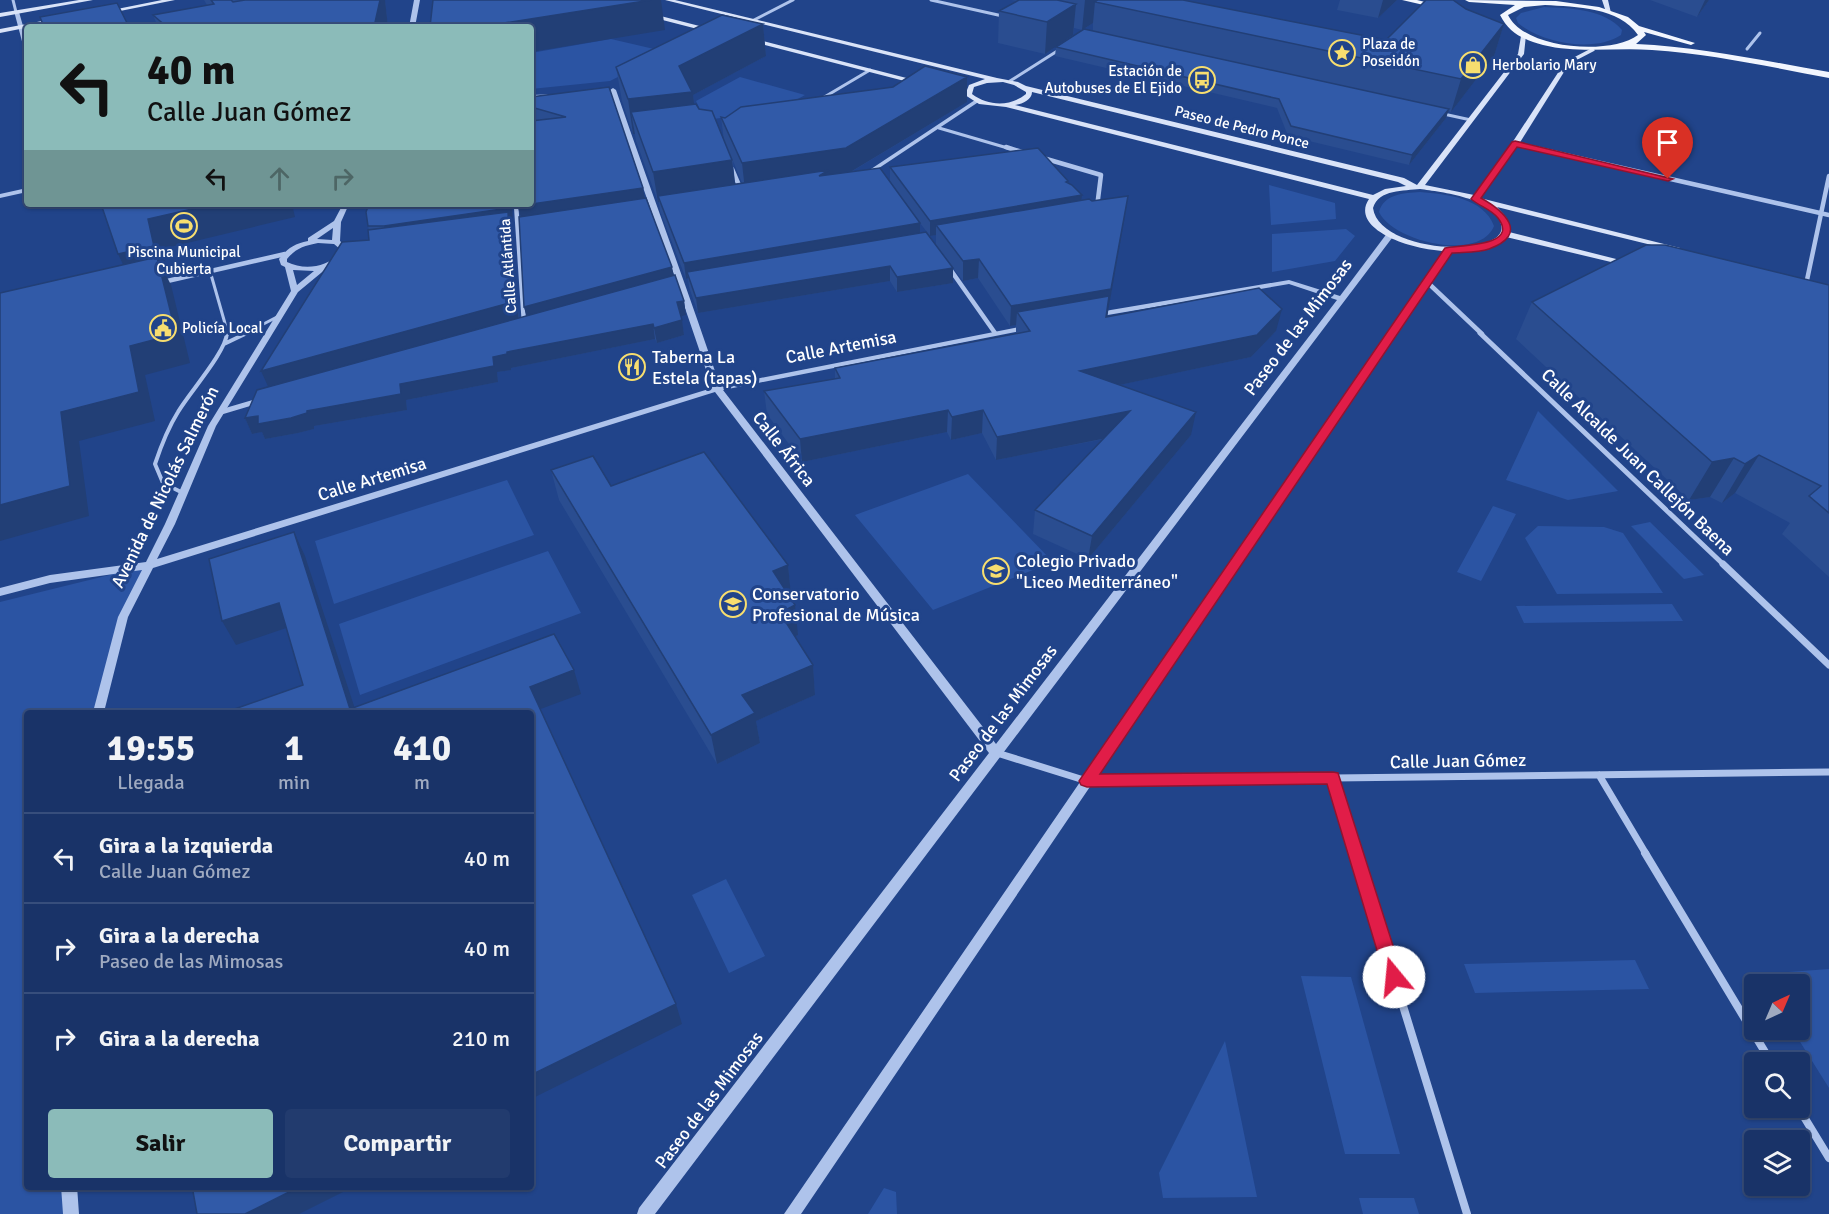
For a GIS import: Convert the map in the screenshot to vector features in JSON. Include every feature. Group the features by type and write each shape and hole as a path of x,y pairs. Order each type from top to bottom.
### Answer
{"main road":[{"path":"0,15 90,0"},
{"path":"93,14 172,0"},
{"path":"668,0 996,80"},
{"path":"1406,0 1449,9"},
{"path":"1469,0 1535,3"},
{"path":"1605,0 1609,12"},
{"path":"1510,28 1504,21 1504,15 1510,9 1548,1 1609,12 1639,28 1716,49 1829,70"},
{"path":"644,14 726,34"},
{"path":"37,24 71,18"},
{"path":"1501,24 1524,36 1567,48 1592,50 1628,46 1660,47 1722,55 1829,75"},
{"path":"0,30 24,26"},
{"path":"1628,46 1638,42 1642,35 1639,28"},
{"path":"1418,187 1521,54 1524,36"},
{"path":"743,38 928,85"},
{"path":"1478,200 1567,63 1592,50"},
{"path":"968,95 971,86 996,80"},
{"name":"Paseo de Pedro Ponce","path":"996,80 1010,81 1026,88 1401,180 1418,187"},
{"path":"1005,105 1026,99 1029,95 1026,88"},
{"path":"958,92 978,101"},
{"name":"Paseo de Pedro Ponce","path":"978,101 1005,105 1374,198"},
{"path":"1478,200 1503,217 1506,226 1505,234 1498,242 1485,247 1449,250 1428,247 1390,234 1374,223 1369,214 1369,205 1374,198 1385,192 1418,187 1442,189 1478,200 1681,249"},
{"path":"1505,234 1644,267"},
{"path":"1796,277 1818,283"}],"street":[{"path":"13,0 24,40"},
{"path":"744,25 793,0"},
{"path":"931,0 1013,18"},
{"path":"413,24 418,1"},
{"path":"1747,49 1760,33"},
{"path":"1010,81 1064,46"},
{"path":"820,100 870,70"},
{"path":"601,91 613,90 624,84"},
{"name":"Calle África","path":"613,90 677,285 717,389 996,753"},
{"path":"534,96 566,94"},
{"path":"859,177 878,173 978,101"},
{"path":"1437,112 1471,120"},
{"path":"939,128 1026,153 1015,155"},
{"path":"1515,144 1829,215"},
{"path":"1037,156 1101,175 1096,212"},
{"path":"728,161 742,194"},
{"path":"1807,280 1829,176"},
{"path":"0,196 24,191"},
{"path":"731,195 754,192"},
{"path":"641,209 664,206"},
{"path":"336,242 337,222 344,207"},
{"name":"Calle Atlántida","path":"516,207 524,327 536,324"},
{"path":"308,242 337,222"},
{"path":"507,230 530,226"},
{"name":"Paseo de las Mimosas","path":"645,1214 1390,234"},
{"path":"155,284 285,254 298,245 308,242 336,242 344,248 356,248"},
{"name":"Avenida de Nicolás Salmerón","path":"100,710 123,617 150,565 212,426 295,291 340,257 344,248"},
{"path":"792,1214 1449,250"},
{"path":"285,254 284,263 289,267 306,269 326,266"},
{"path":"943,260 995,333"},
{"path":"289,267 295,291"},
{"name":"Calle Alcalde Juan Callejón Baena","path":"1426,281 1829,664"},
{"path":"677,285 694,282"},
{"path":"1083,318 1289,282 1342,299"},
{"name":"Calle Artemisa","path":"0,592 50,579 150,565 717,389 1039,326"},
{"path":"221,412 266,399"},
{"name":"Calle Juan Gómez","path":"996,753 1087,781 1829,772"},
{"path":"1599,775 1765,1052"},
{"path":"1333,778 1467,1214"},
{"path":"1805,1118 1829,1158"},
{"path":"69,1190 71,1214"}],"lane":[{"path":"183,493 163,483 155,464 165,436 177,413 228,335 210,271"},
{"path":"224,344 277,317"}],"shaded area":[{"path":"1544,7 1575,9 1596,14 1615,23 1622,30 1621,35 1597,44 1568,43 1540,36 1518,23 1516,18 1521,13"},
{"path":"611,39 667,52 610,81 534,89 534,52"},
{"path":"740,77 805,95 776,111 705,120 696,101"},
{"path":"1269,185 1335,203 1336,219 1271,225"},
{"path":"1420,192 1452,196 1473,203 1482,209 1494,226 1486,237 1472,243 1436,244 1401,232 1387,223 1379,212 1385,201 1390,198"},
{"path":"1346,229 1355,236 1335,261 1272,272 1272,234"},
{"path":"1538,411 1618,491 1568,500 1506,480"},
{"path":"968,474 1053,562 933,610 855,515"},
{"path":"507,480 534,535 334,604 315,541"},
{"path":"1493,506 1516,514 1481,581 1457,572"},
{"path":"1650,522 1704,575 1684,579 1631,526"},
{"path":"1538,526 1604,527 1623,533 1663,593 1557,594 1525,538"},
{"path":"548,551 581,613 360,695 339,624"},
{"path":"150,565 123,617 100,710 24,710 24,1190 69,1190 71,1214 0,1214 0,602"},
{"path":"1672,604 1683,621 1524,623 1516,606"},
{"path":"726,879 765,956 729,973 692,895"},
{"path":"1635,960 1649,989 1475,993 1464,964"},
{"path":"1829,969 1829,1088 1810,1058 1810,1052 1806,1052 1799,1040 1810,1040 1810,974 1759,974"},
{"path":"1301,976 1351,977 1400,1154 1345,1154"},
{"path":"1225,1041 1257,1197 1163,1198 1159,1173"},
{"path":"884,1188 896,1192 897,1214 868,1214"},
{"path":"1359,1198 1414,1198 1419,1214 1363,1214"}],"building":[{"path":"211,0 231,0 233,2 245,0 380,0 375,24 164,24 153,15 214,4"},
{"path":"433,0 651,0 498,24 430,24"},
{"path":"1019,0 1057,0 1076,4 1047,22 999,11"},
{"path":"1098,0 1183,0 1386,40 1426,0 1453,0 1466,9 1504,24 1461,79 1095,2"},
{"path":"117,3 128,24 43,24 40,17"},
{"path":"722,15 763,24 679,66 692,92 628,99 616,67"},
{"path":"1084,29 1449,109 1412,155 1291,126 1279,99 1056,47"},
{"path":"925,66 967,77 846,148 742,163 721,117 725,118 741,107 893,87"},
{"path":"609,87 643,188 534,204 534,121 566,117 534,108 534,97"},
{"path":"696,104 699,109 712,111 732,160 653,172 631,112"},
{"path":"1038,148 1068,181 1066,182 1082,195 930,221 890,167"},
{"path":"880,168 920,223 684,263 658,196 829,170 819,176"},
{"path":"1128,196 1111,289 1011,306 979,259 963,261 936,225 1089,199 1092,201"},
{"path":"646,198 672,267 524,307 519,217"},
{"path":"102,207 201,207 148,219 154,246 118,254"},
{"path":"368,207 509,208 384,226 368,226 366,212"},
{"path":"508,212 513,302 261,371 342,242 369,240 368,230"},
{"path":"926,232 953,268 897,277 890,266 696,298 687,272"},
{"path":"1646,245 1665,245 1829,285 1829,513 1809,496 1821,486 1759,455 1745,464 1734,458 1712,462 1532,302"},
{"path":"157,257 176,334 130,346 139,392 61,412 70,486 0,505 0,293"},
{"path":"675,275 684,301 677,302 682,320 654,328 653,324 507,352 507,354 493,357 494,366 400,384 401,394 307,411 307,413 291,418 258,424 258,416 245,418 257,390"},
{"path":"1259,288 1282,309 1257,335 1080,371 1196,412 1092,536 1035,510 1130,411 997,437 983,410 952,417 948,410 800,439 764,391 840,378 835,368 1030,331 1017,312 1109,296 1106,317"},
{"path":"704,452 788,565 773,571 795,605 780,613 813,665 742,695 755,713 711,735 551,470 593,456 611,486"},
{"path":"294,532 350,709 554,634 574,670 530,687 676,1004 534,1074 534,710 232,710 303,685 279,603 222,621 209,559"},
{"path":"193,1190 293,1190 245,1214 197,1214"}],"place":[{"name":"Plaza de Poseidón","path":"1342,53"},
{"name":"Herbolario Mary","path":"1473,65"},
{"name":"Estación de Autobuses de El Ejido","path":"1202,80"},
{"name":"Piscina Municipal Cubierta","path":"184,226"},
{"name":"Policía Local","path":"163,328"},
{"name":"Taberna La Estela (tapas)","path":"632,367"},
{"name":"Colegio Privado \"Liceo Mediterráneo\"","path":"996,571"},
{"name":"Conservatorio Profesional de Música","path":"733,604"}],"route":[{"path":"1394,977 1333,778 1087,781 1449,250 1485,247 1498,242 1505,234 1506,226 1503,217 1494,209 1475,199 1515,144 1668,179"}]}
